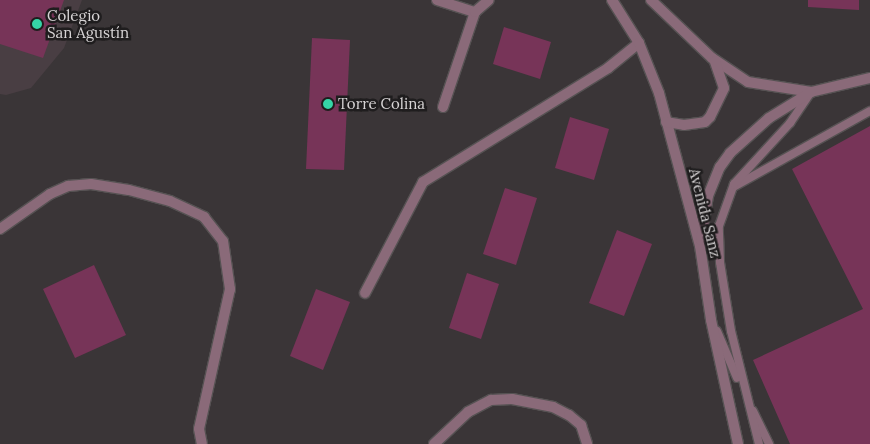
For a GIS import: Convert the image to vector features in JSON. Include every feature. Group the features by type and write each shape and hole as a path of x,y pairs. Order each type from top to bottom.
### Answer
{"street":[{"path":"437,0 475,12"},
{"path":"443,107 475,12 489,0"},
{"name":"Avenida Sanz","path":"612,0 639,43 666,122 700,246 711,320 738,444"},
{"path":"651,0 712,58 748,82 811,92"},
{"path":"365,294 423,182 608,68 639,43"},
{"path":"666,122 684,125 705,122 716,109 724,88 722,76 712,58"},
{"path":"700,246 708,196 720,167 730,153 769,118 811,92 870,78"},
{"path":"0,229 50,194 68,186 91,184 129,190 170,201 204,217 223,240 230,289 199,429 202,444"},
{"path":"434,444 468,412 491,400 512,399 553,407 569,415 581,424 587,444"}],"lane":[{"path":"759,444 743,390 720,262 719,226 733,187 790,123 811,92"},
{"path":"733,187 870,112"},
{"path":"711,320 769,444"}],"shaded area":[{"name":"Colegio San Agustín","path":"0,0 82,0 64,48 31,88 6,95 0,94"}],"building":[{"path":"0,0 64,0 43,58 0,44"},
{"path":"808,0 859,0 859,10 808,7"},
{"path":"504,27 551,42 540,79 493,64"},
{"name":"Torre Colina","path":"312,38 350,40 344,170 306,169"},
{"path":"570,117 609,129 594,180 555,168"},
{"path":"870,126 870,444 790,444 753,360 863,309 792,169"},
{"path":"505,188 537,198 516,265 483,254"},
{"path":"617,230 652,244 624,316 589,303"},
{"path":"94,265 126,335 75,358 43,289"},
{"path":"467,273 499,284 481,339 449,328"},
{"path":"316,289 350,302 323,370 290,356"}],"place":[{"name":"Colegio San Agustín","path":"37,24"},
{"name":"Torre Colina","path":"328,104"}]}
